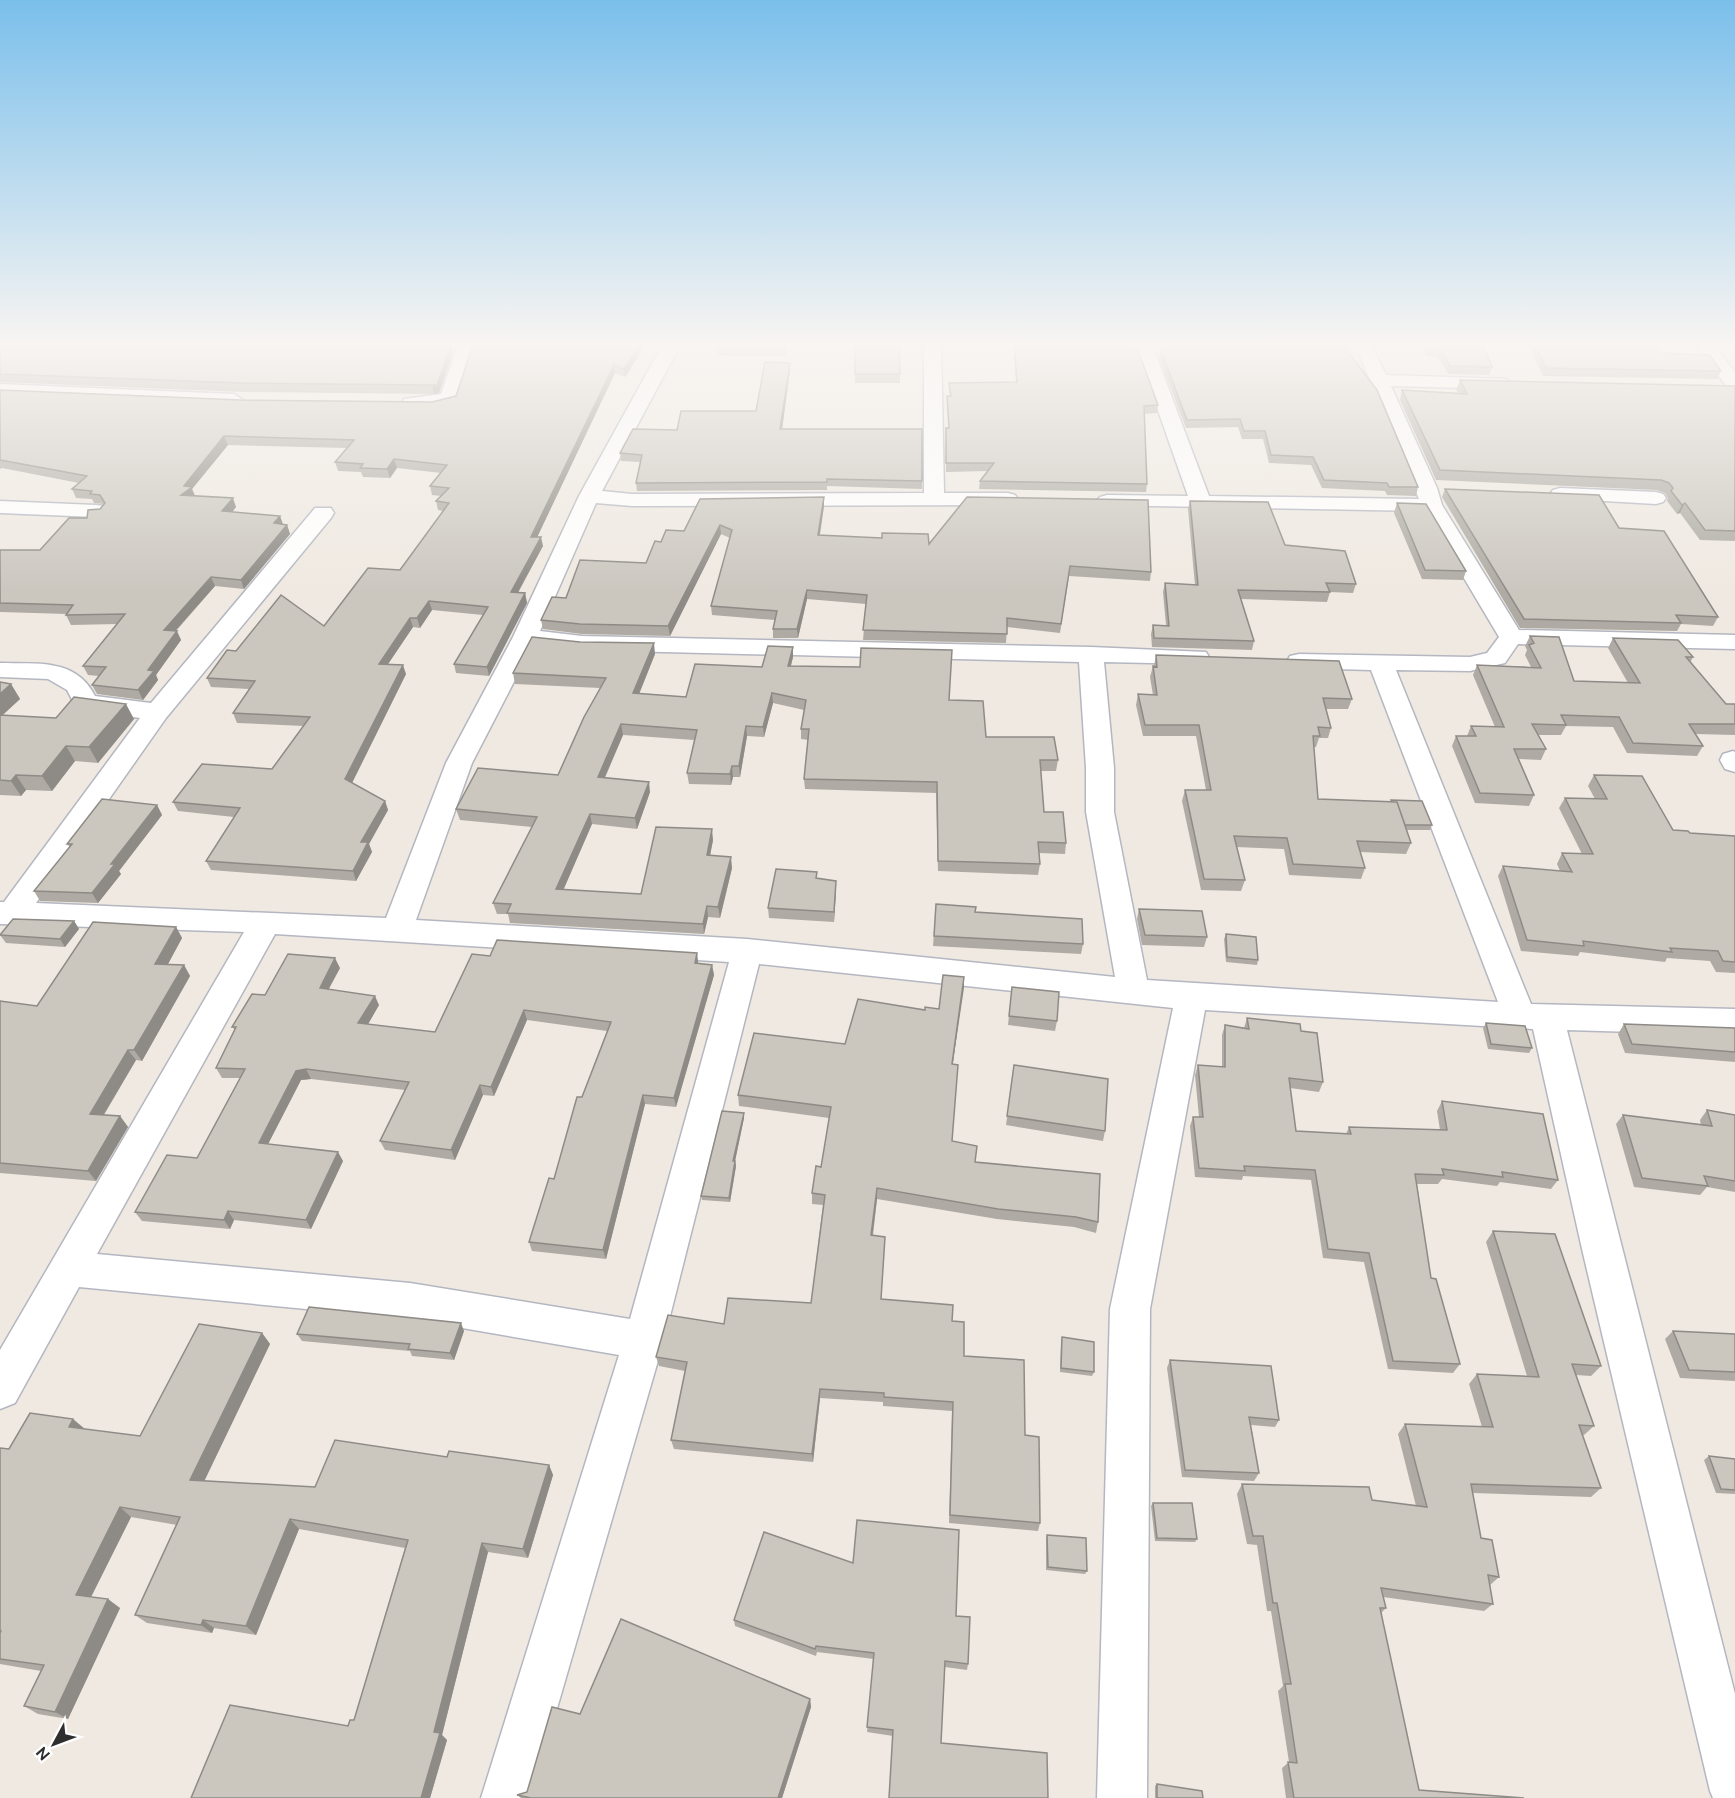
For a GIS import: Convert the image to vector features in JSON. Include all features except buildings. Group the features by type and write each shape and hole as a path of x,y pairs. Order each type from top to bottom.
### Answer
{"street":[{"path":"397,929 459,763 525,638 589,496 627,426"},
{"path":"934,426 934,497"},
{"path":"1173,426 1201,503"},
{"path":"1399,426 1429,497 1512,637"},
{"path":"1085,501 1201,503 1429,497 1450,489"},
{"path":"1541,493 1656,498"},
{"path":"589,496 632,500 934,497 1027,499"},
{"path":"0,507 96,511"},
{"path":"6,914 157,712 323,513"},
{"path":"1512,637 1735,642"},
{"path":"1273,659 1381,664 1470,664 1496,658 1512,637"},
{"path":"525,638 582,643 1216,657"},
{"path":"1091,654 1100,768 1100,812 1134,993"},
{"path":"1381,664 1533,1016 1601,1249 1735,1791"},
{"path":"0,670 53,672 77,685 86,704 157,712"},
{"path":"6,914 266,922 747,951 1191,998 1533,1016 1735,1022"},
{"path":"0,1389 266,922"},
{"path":"506,1798 644,1340 747,951"},
{"path":"1122,1798 1130,1309 1191,998"},
{"path":"70,1269 410,1301 644,1340"}]}
